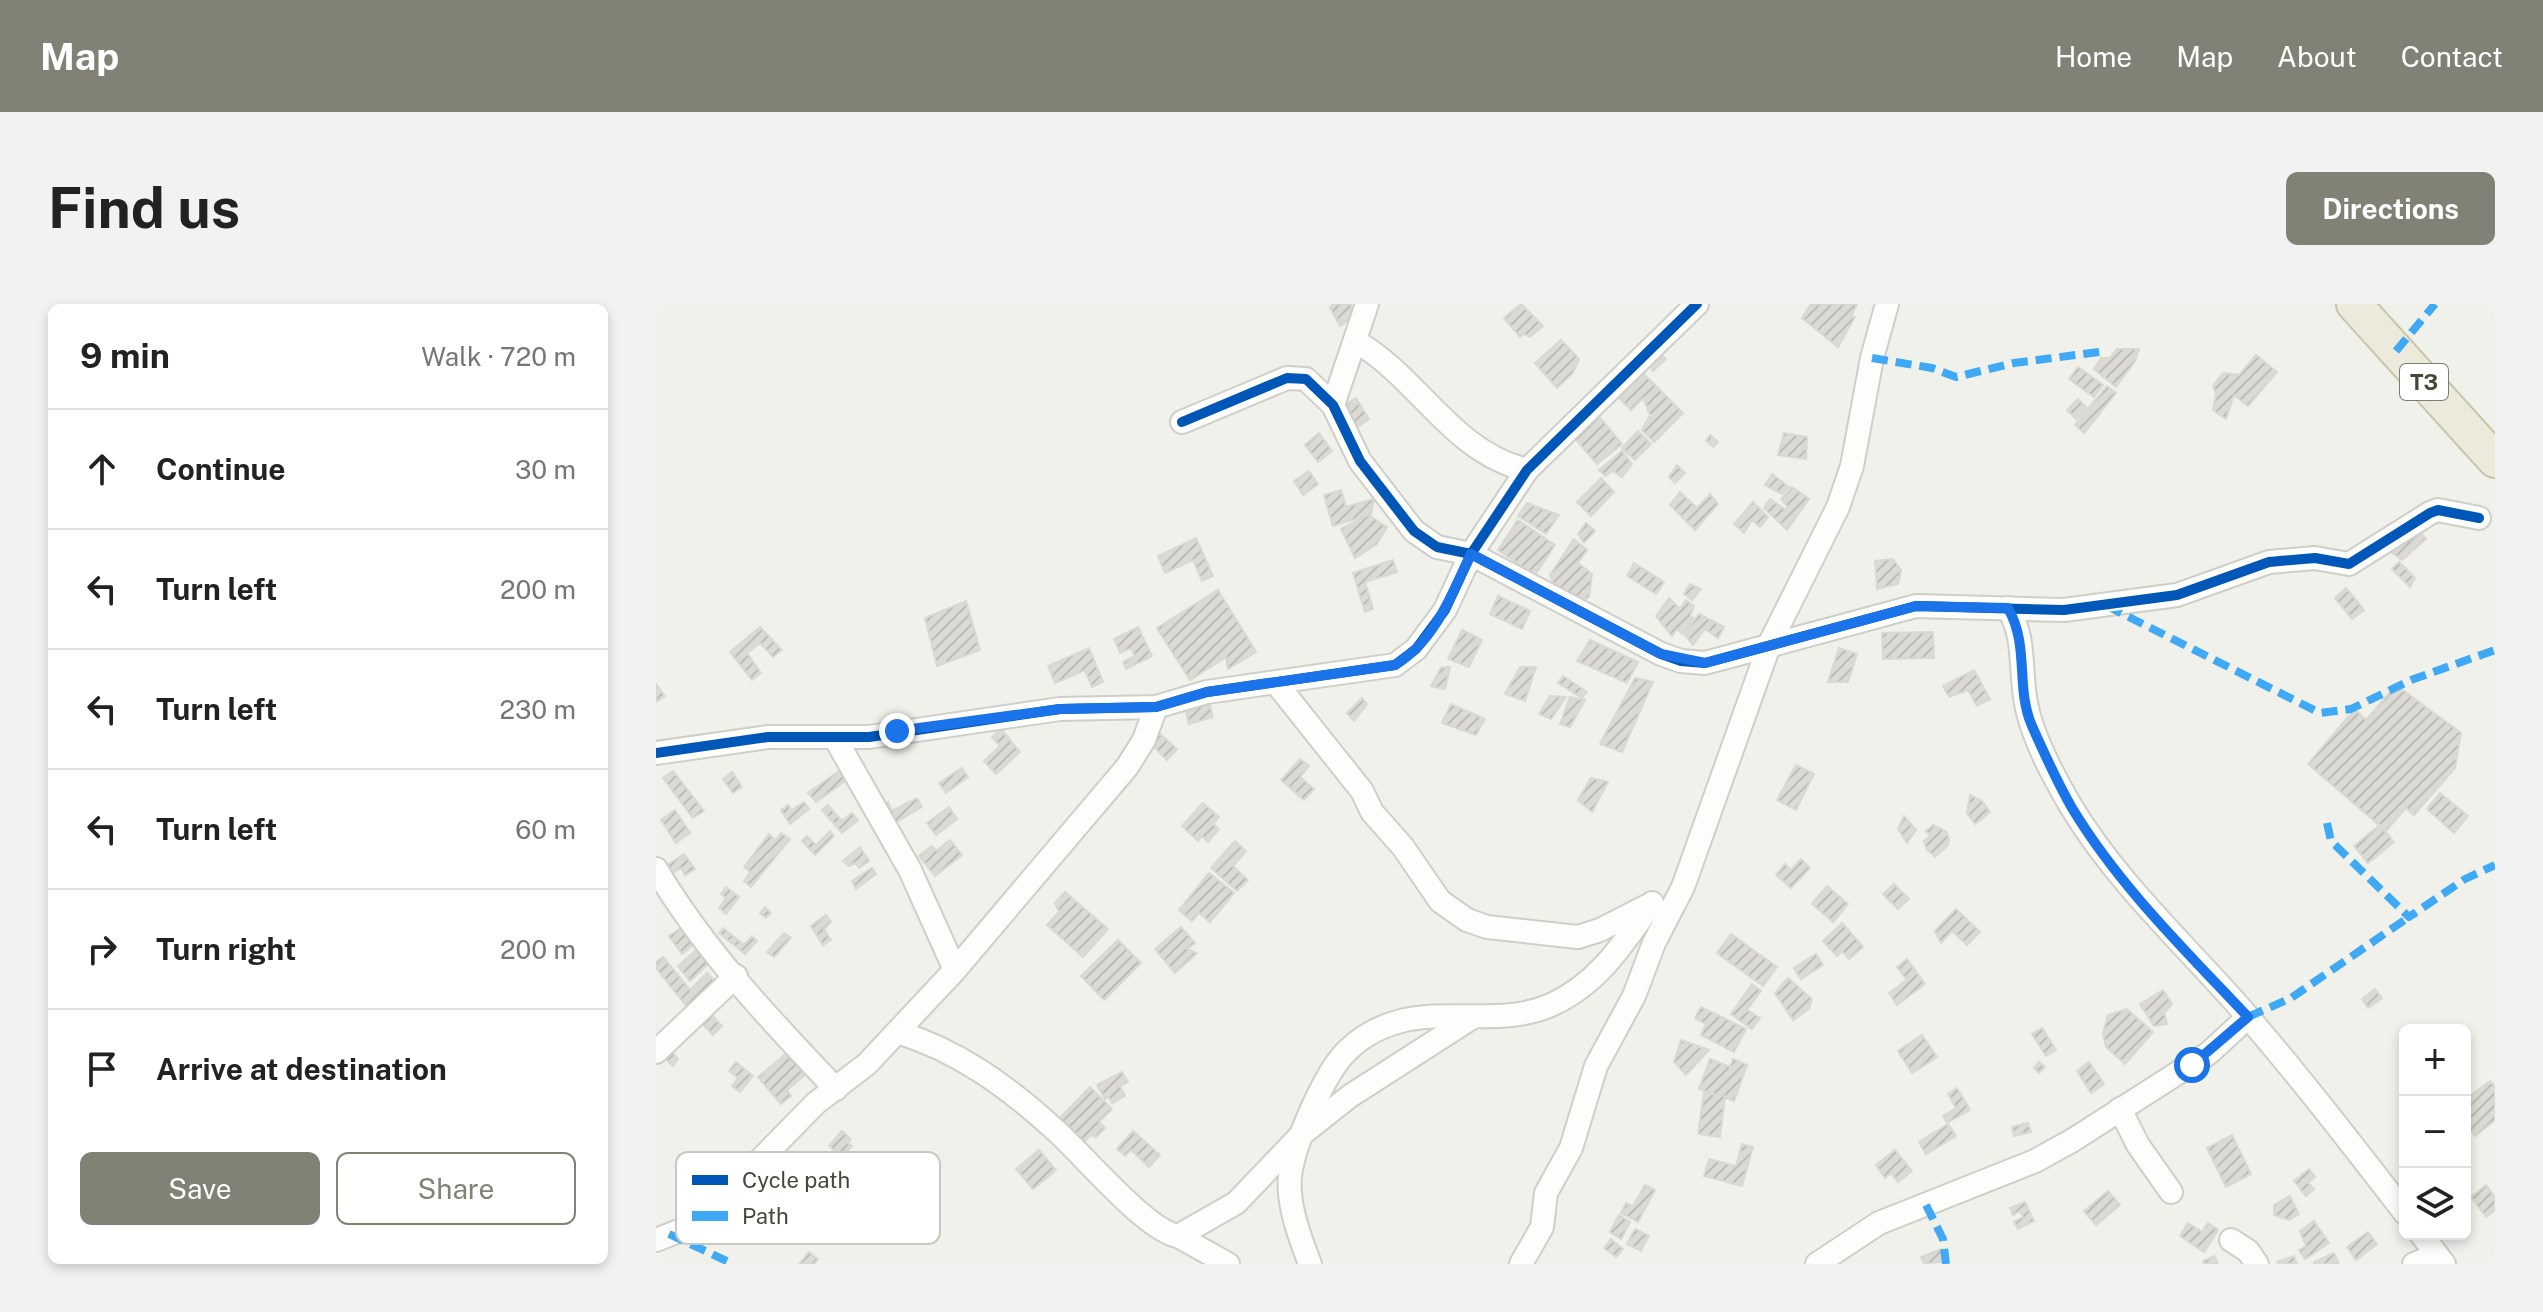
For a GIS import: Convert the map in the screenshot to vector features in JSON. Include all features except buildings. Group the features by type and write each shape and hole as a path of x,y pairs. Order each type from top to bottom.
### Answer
{"highway":[{"name":"T3","path":"2354,304 2495,460"}],"street":[{"path":"1333,405 1367,304"},
{"path":"656,753 768,737 835,738 1060,709 1156,707 1207,692 1395,665 1404,659 1445,610 1471,554 1527,470 1697,304"},
{"path":"1521,1264 1540,1235 1546,1193 1571,1148 1596,1066 1634,996 1654,943 1683,887 1770,643 1838,507 1852,466 1872,358 1887,304"},
{"path":"1355,341 1394,368 1466,441 1503,465 1527,470"},
{"path":"1182,422 1296,376 1315,386 1333,405 1360,461 1414,531 1437,547 1471,554 1661,654 1681,661 1720,660 1770,643 1916,606 2064,610 2177,595 2269,562 2293,558 2349,564 2438,510 2479,518"},
{"path":"2008,608 2021,632 2024,696 2030,722 2071,805 2151,913 2248,1017 2399,1206"},
{"path":"1276,683 1362,791 1372,812 1403,847 1440,901 1467,920 1487,927 1578,937 1600,930 1683,887"},
{"path":"768,1152 816,1103 861,1069 955,970 1127,767 1144,740 1156,707"},
{"path":"835,738 910,870 955,970"},
{"path":"656,869 702,938 836,1089"},
{"path":"1310,1264 1293,1210 1290,1177 1302,1134 1340,1059 1361,1039 1403,1020 1529,1012 1575,993 1613,958 1652,903"},
{"path":"656,1052 736,976"},
{"path":"1178,1236 1236,1203 1302,1134 1350,1096 1473,1017"},
{"path":"1817,1264 1879,1223 2035,1161 2209,1053 2248,1017"},
{"path":"897,1032 945,1050 986,1073 1053,1127 1139,1212 1165,1233 1178,1236 1228,1264"},
{"path":"2120,1109 2138,1145 2171,1192"},
{"path":"656,1240 676,1232"},
{"path":"2231,1240 2248,1251 2257,1264"},
{"path":"2414,1264 2440,1259 2426,1240"}],"marked path":[{"path":"2396,351 2435,304"},
{"path":"1872,358 1932,368 1956,377 2014,363 2107,351"},
{"path":"2107,606 2320,713 2351,709 2411,680 2495,650"},
{"path":"2327,823 2331,841 2409,917 2465,879 2495,865"},
{"path":"2248,1017 2291,998 2409,917"},
{"path":"1926,1205 1943,1239 1946,1264"},
{"path":"669,1234 676,1237"},
{"path":"690,1244 733,1264"}],"cycle path":[{"path":"656,753 768,737 869,737 1060,709 1156,707 1207,692 1395,665 1416,649 1445,610 1471,554 1527,470 1697,304"},
{"path":"1182,422 1287,378 1306,379 1333,405 1360,461 1414,531 1437,547 1471,554 1661,654 1681,661 1705,663 1916,606 2064,610 2177,595 2269,562 2315,558 2349,564 2438,510 2479,518"}],"route":[{"path":"897,731 1060,709 1156,707 1207,692 1395,665 1416,649 1445,610 1471,554 1661,654 1681,661 1705,663 1735,657 1770,643 1916,606 2008,608 2021,632 2024,696 2030,722 2071,805 2092,838 2151,913 2248,1017 2192,1065"}]}
